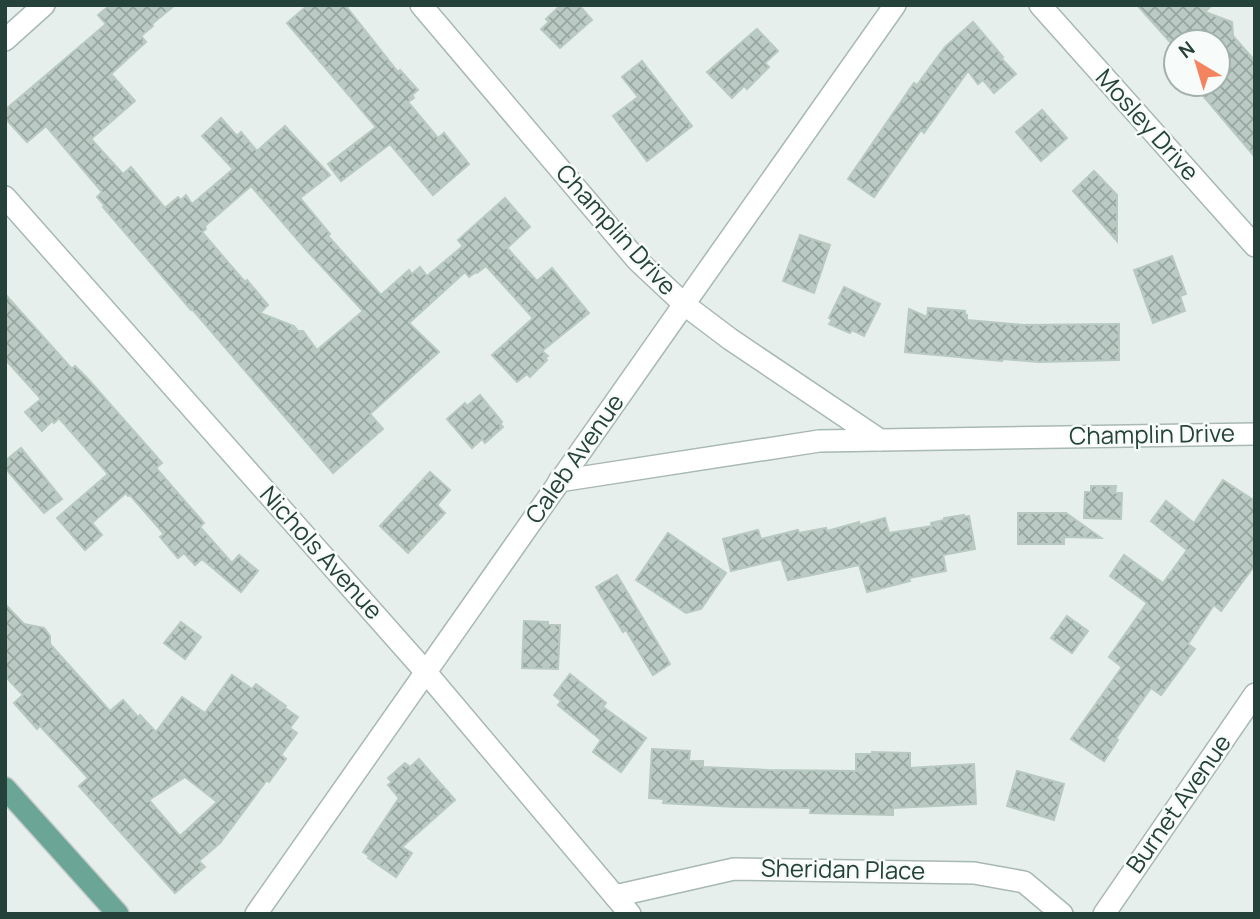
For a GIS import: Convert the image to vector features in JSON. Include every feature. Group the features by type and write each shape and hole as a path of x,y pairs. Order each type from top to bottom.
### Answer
{"main road":[{"path":"5,788 118,914"}],"street":[{"path":"5,40 44,5"},
{"name":"Champlin Drive","path":"421,5 637,260 685,304 730,339 880,440"},
{"name":"Caleb Avenue","path":"256,914 424,670 895,5"},
{"name":"Mosley Drive","path":"1040,5 1255,246"},
{"name":"Nichols Avenue","path":"5,197 424,670 631,914"},
{"name":"Champlin Drive","path":"559,481 819,441 1255,434"},
{"name":"Burnet Avenue","path":"1104,914 1255,694"},
{"name":"Sheridan Place","path":"615,897 734,869 974,873 1024,882 1062,914"}],"building":[{"path":"110,5 175,5 152,24 141,36 146,42 111,74 135,101 91,139 123,174 131,167 165,208 178,197 181,200 186,195 192,204 233,169 202,136 221,118 237,136 241,132 257,151 285,126 330,175 300,198 330,234 328,236 381,295 409,270 412,274 420,267 427,276 463,246 458,240 505,198 530,227 507,248 537,281 552,268 589,313 542,351 548,356 545,358 547,360 530,377 527,374 517,382 492,355 533,318 486,266 469,277 465,272 409,323 439,352 370,414 383,429 333,473 103,207 105,206 97,197 102,192 46,126 27,142 5,118 5,110 106,24 98,15","holes":["251,186 363,311 317,350 303,331 260,313 268,305 202,232 206,229 205,226"]},
{"path":"308,5 345,5 398,72 400,70 418,90 408,102 438,138 444,133 469,164 433,195 390,144 341,181 328,164 376,127 287,23"},
{"path":"561,5 579,5 592,20 560,48 541,29 549,22 546,19"},
{"path":"1137,5 1212,5 1205,12 1232,22 1233,36 1255,61 1255,157 1205,98 1232,98 1232,28 1162,28 1162,33"},
{"path":"973,22 1016,74 994,93 983,80 978,84 968,71 924,133 921,130 874,197 848,179 914,83 917,85 945,47"},
{"path":"757,29 778,51 765,63 769,67 747,89 744,86 732,98 707,72"},
{"path":"642,61 692,126 647,161 613,116 638,97 622,77"},
{"path":"1042,110 1067,138 1041,161 1016,132"},
{"path":"1094,171 1117,195 1117,241 1073,191"},
{"path":"800,235 830,245 814,293 783,281"},
{"path":"1172,256 1186,294 1180,296 1185,311 1153,323 1134,270"},
{"path":"844,287 880,304 864,336 829,324 832,320 829,318"},
{"path":"5,294 72,369 75,366 88,379 162,463 156,468 204,523 200,527 232,563 239,555 258,571 241,592 202,559 195,565 184,553 178,558 160,537 164,534 126,493 92,523 102,535 85,550 57,518 108,474 59,418 42,431 25,412 41,399 5,359"},
{"path":"928,308 965,311 967,320 1023,325 1119,324 1119,360 1002,361 905,352 909,309 927,317"},
{"path":"480,395 502,422 500,424 503,427 485,443 482,439 472,448 447,419 465,403 467,406"},
{"path":"21,448 62,499 44,513 5,468 5,461"},
{"path":"430,472 450,490 437,505 445,513 408,553 380,526"},
{"path":"1223,480 1255,501 1255,565 1221,611 1214,605 1188,644 1195,649 1161,695 1151,688 1116,738 1118,740 1104,761 1071,739 1122,667 1109,657 1147,603 1110,576 1124,555 1163,583 1187,550 1151,521 1166,501 1194,523"},
{"path":"1091,486 1116,486 1115,493 1122,493 1121,519 1084,518 1085,492 1091,492"},
{"path":"1018,513 1066,513 1101,538 1064,537 1064,544 1018,544"},
{"path":"969,516 975,549 943,555 946,571 909,578 910,581 867,592 859,565 788,580 781,559 731,571 723,539 758,530 761,539 798,530 799,533 826,528 827,531 885,518 889,533 932,526 931,523 944,518"},
{"path":"668,533 726,573 701,609 686,613 636,580"},
{"path":"617,575 670,664 653,675 596,587"},
{"path":"5,604 24,624 44,628 50,636 50,644 110,711 123,700 156,732 182,697 205,713 232,675 252,689 256,684 286,706 285,708 298,717 290,728 297,733 281,755 286,759 269,782 267,780 220,843 199,861 205,867 175,893 79,786 88,778 40,726 37,729 14,703 23,695 5,676","holes":["185,777 217,802 180,836 149,800"]},
{"path":"1067,616 1088,631 1072,653 1051,638"},
{"path":"524,621 560,625 558,669 522,668"},
{"path":"181,622 201,637 185,659 164,643"},
{"path":"570,674 606,703 603,707 646,738 621,772 593,752 601,740 558,705 561,701 554,695"},
{"path":"652,749 690,751 689,761 703,761 703,767 769,770 856,771 856,754 910,753 910,768 974,764 976,804 893,808 893,815 810,813 811,808 663,803 664,799 649,798"},
{"path":"419,759 455,800 402,847 412,853 396,877 363,852 399,798 388,785 392,782 388,778 405,763 410,767"},
{"path":"1017,771 1064,784 1054,820 1007,806"}]}
